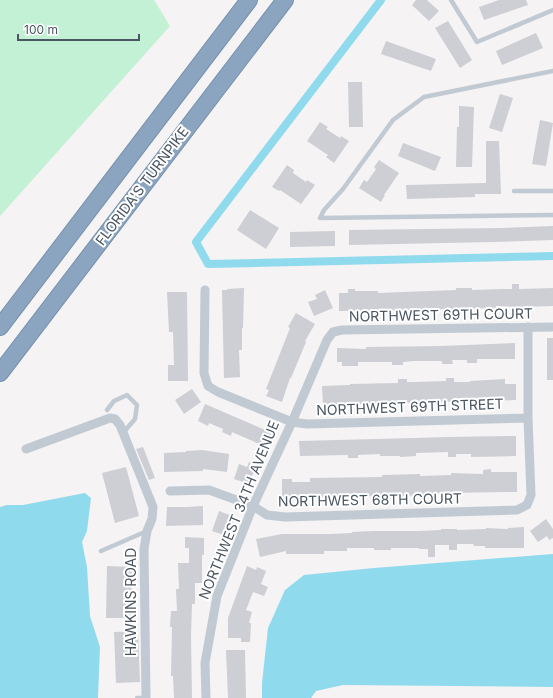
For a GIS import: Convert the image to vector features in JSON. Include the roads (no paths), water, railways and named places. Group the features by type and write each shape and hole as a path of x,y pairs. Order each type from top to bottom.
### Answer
{"highway":[{"name":"FLORIDA'S TURNPIKE","path":"0,327 249,0"},
{"name":"FLORIDA'S TURNPIKE","path":"0,373 285,0"}],"street":[{"name":"NORTHWEST 34TH AVENUE","path":"205,290 204,373 208,386 218,392 292,422 253,506 217,596 205,663 206,698"},
{"name":"NORTHWEST 69TH COURT","path":"292,422 327,340 333,332 342,330 553,326"},
{"path":"528,327 528,418"},
{"name":"HAWKINS ROAD","path":"26,449 110,418 115,419 120,425 153,508 152,519 147,531 144,549 146,698"},
{"name":"NORTHWEST 69TH STREET","path":"292,422 307,424 528,418"},
{"name":"NORTHWEST 68TH COURT","path":"170,491 209,490 253,506 267,515 285,517 517,510 527,505 531,495 528,418"}],"lane":[{"path":"451,0 477,42 553,10"},
{"path":"553,71 424,97 393,120 343,189 324,210 320,218 553,215"},
{"path":"514,191 553,191"},
{"path":"107,410 114,401 127,396 137,405 135,419 123,433"},
{"path":"101,551 147,531"},
{"path":"137,698 146,698"}],"water":[{"path":"85,493 91,498 87,531 82,542 87,567 90,616 100,647 98,698 0,698 0,507 7,505 23,505"},
{"path":"553,554 553,687 343,685 316,691 311,698 262,698 262,683 268,628 285,590 304,575"}],"waterway":[{"path":"381,0 196,242 208,264 553,256"}]}
